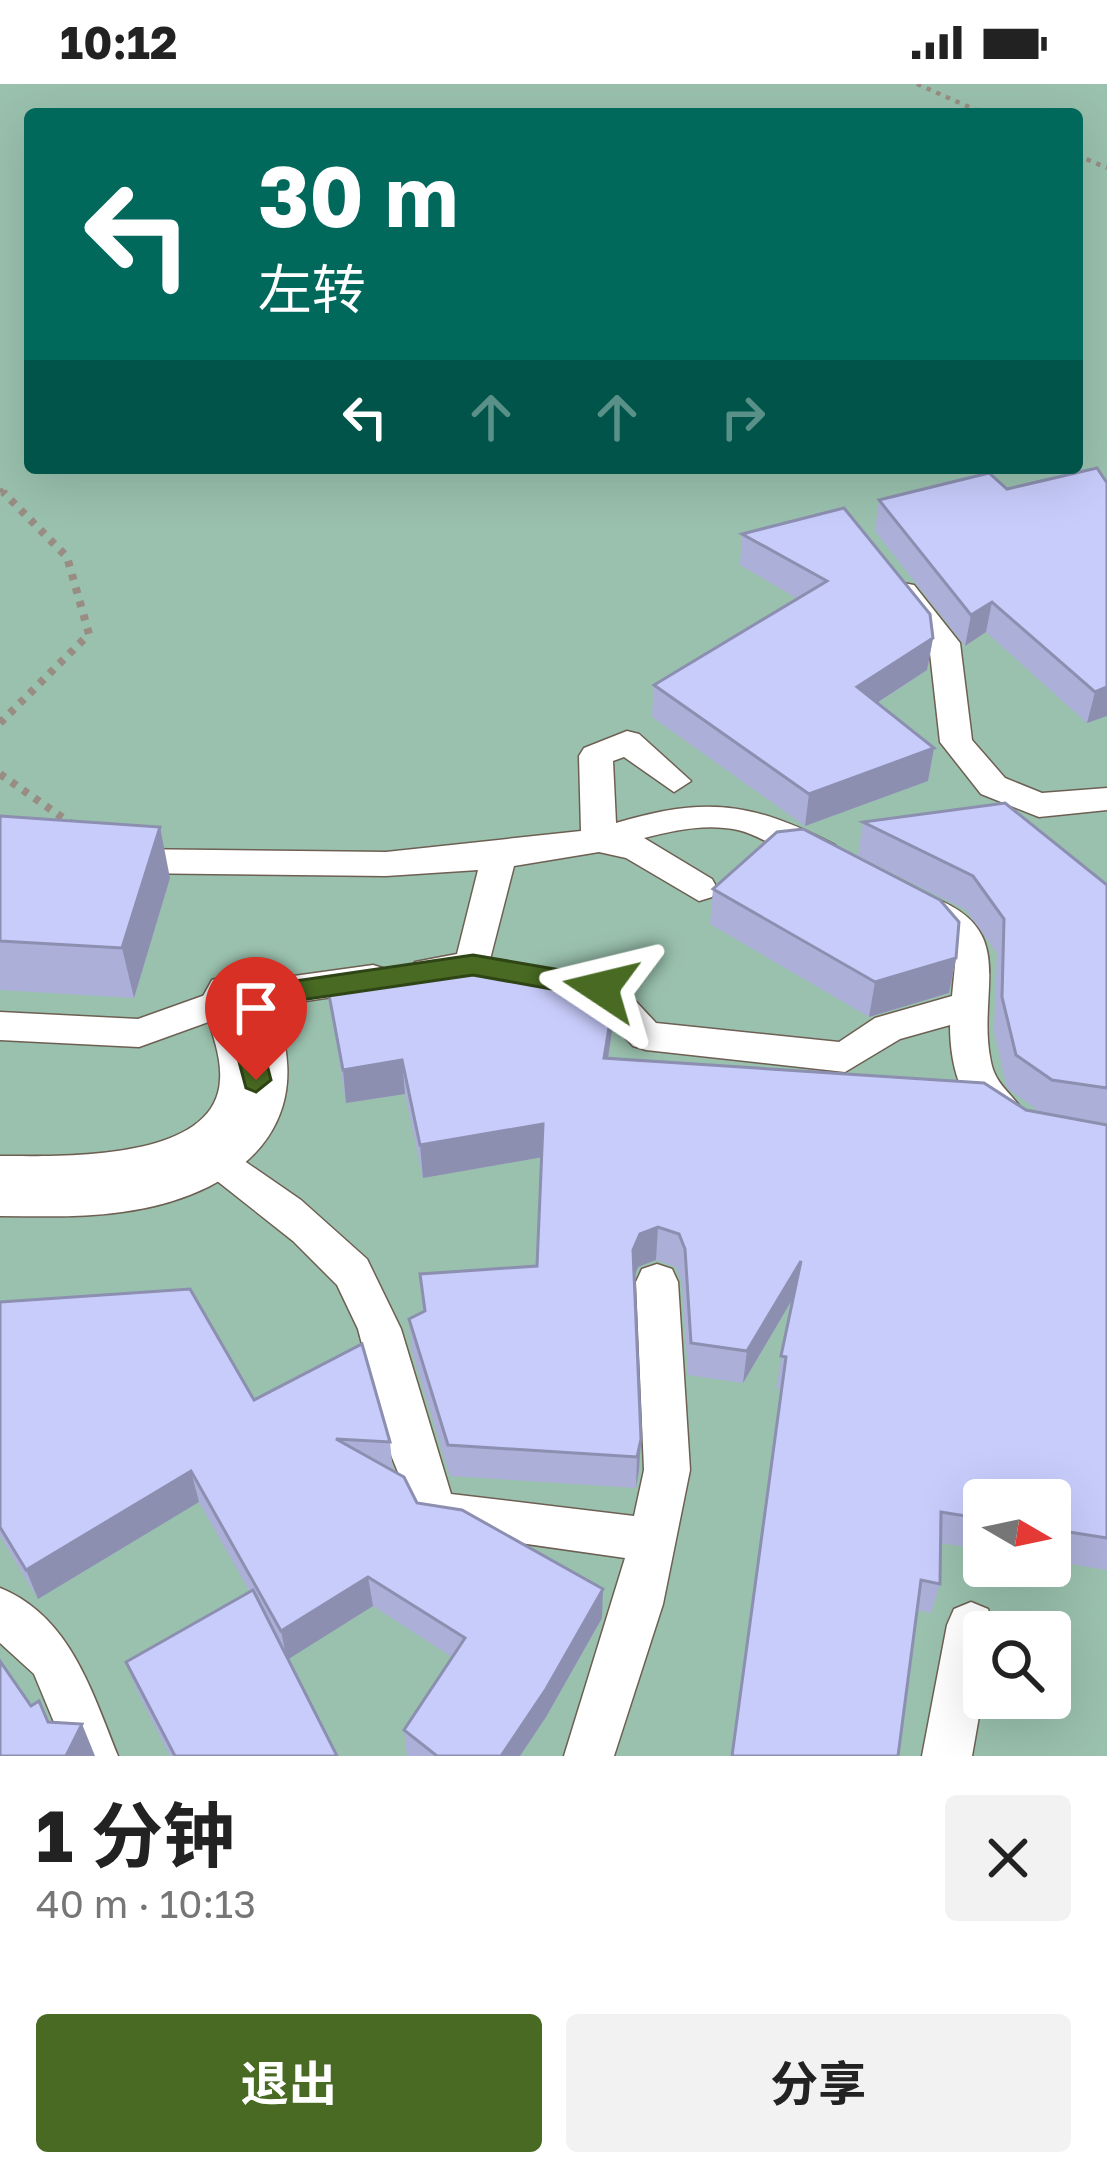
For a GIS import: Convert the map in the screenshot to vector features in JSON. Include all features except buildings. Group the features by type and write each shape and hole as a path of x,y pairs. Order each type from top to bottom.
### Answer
{"street":[{"path":"0,1186 125,1183 178,1170 211,1154 244,1116 256,1080 236,998"}],"lane":[{"path":"885,569 944,643 956,742 993,786 1039,805 1107,799"},
{"path":"598,840 596,755 627,742 674,781"},
{"path":"127,861 386,864 500,856 598,840 688,813 753,820 850,869"},
{"path":"598,840 636,848 699,888"},
{"path":"473,965 500,856"},
{"path":"891,891 949,922 974,953 968,1050 988,1104 1030,1130"},
{"path":"0,1026 139,1033 236,998 473,965 601,988 646,1036 845,1057 888,1028 971,1005"},
{"path":"211,1154 350,1268 374,1312 417,1476 437,1514 653,1540"},
{"path":"589,1756 639,1604 668,1471 657,1282"},
{"path":"0,1611 52,1658 92,1756"},
{"path":"947,1756 963,1669"}],"path":[{"path":"917,84 971,108"},
{"path":"0,489 67,557 89,634 0,723"},
{"path":"0,774 127,861"}],"green space":[{"path":"0,84 1107,84 1107,1756 0,1756"}],"route":[{"path":"256,1080 236,998 473,965 601,988"}]}
